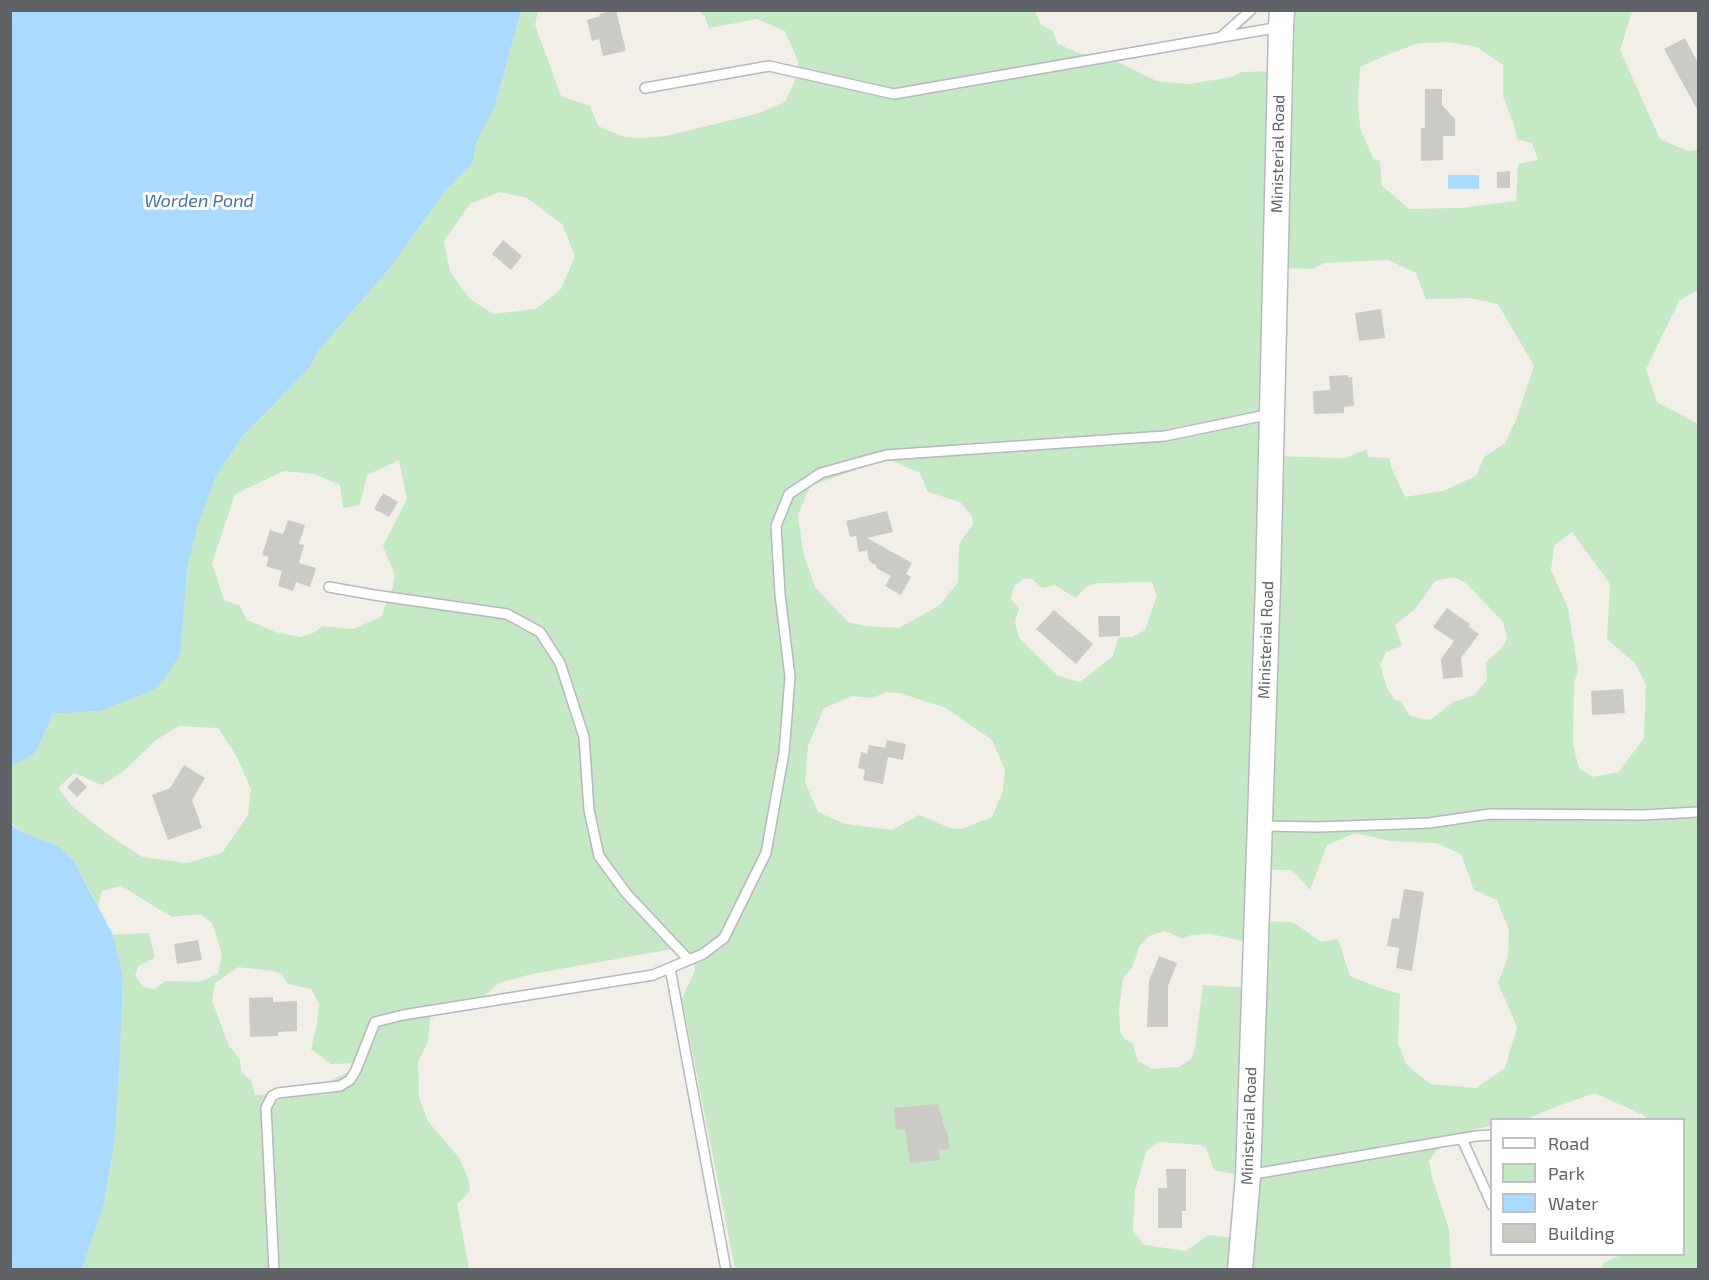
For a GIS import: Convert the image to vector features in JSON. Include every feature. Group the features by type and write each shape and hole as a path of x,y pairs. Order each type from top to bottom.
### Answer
{"main road":[{"name":"Ministerial Road","path":"1240,1269 1248,1176 1260,826 1282,19"}],"lane":[{"path":"1220,38 1251,10"},
{"path":"645,88 769,66 894,94 1220,38 1282,19"},
{"path":"274,1269 266,1108 272,1096 278,1093 340,1086 350,1080 375,1022 403,1015 653,975 703,954 724,938 766,853 784,753 790,677 780,594 776,526 789,494 821,473 886,455 1165,436 1272,414"},
{"path":"329,587 507,614 540,632 560,663 584,737 590,810 599,856 626,893 689,960"},
{"path":"1260,826 1318,827 1429,823 1490,814 1643,815 1698,812"},
{"path":"670,968 726,1269"},
{"path":"1248,1176 1490,1135"},
{"path":"1462,1139 1490,1204"}],"green space":[{"path":"521,11 538,11 535,25 561,96 590,106 598,126 624,137 644,138 666,136 756,114 785,102 797,76 798,61 785,31 757,19 709,28 700,11 1035,11 1041,25 1052,30 1058,44 1078,53 1107,57 1157,81 1189,84 1232,77 1242,72 1279,71 1283,11 1635,11 1632,12 1620,50 1660,139 1688,151 1698,150 1698,290 1679,301 1646,369 1657,402 1698,424 1698,1269 1601,1269 1604,1263 1619,1256 1685,1256 1685,1118 1646,1118 1595,1093 1529,1118 1490,1118 1490,1126 1446,1137 1429,1161 1449,1229 1451,1269 735,1269 684,1009 679,1005 695,970 692,955 684,947 532,974 499,983 484,996 431,1005 428,1042 418,1062 419,1098 428,1121 459,1158 469,1180 470,1191 457,1204 469,1269 82,1269 103,1208 115,1139 123,976 113,935 149,933 155,958 138,966 135,976 144,987 155,989 165,981 198,982 218,974 222,954 212,923 200,914 172,917 121,886 102,891 98,905 74,861 58,846 24,833 11,823 10,766 33,755 53,714 100,711 154,690 181,652 187,568 198,526 216,476 242,437 311,366 318,351 390,268 445,191 473,162 476,143 495,106","holes":["1448,42 1477,47 1503,65 1503,96 1517,139 1532,143 1538,160 1518,164 1516,201 1460,208 1409,209 1382,186 1380,161 1373,158 1360,128 1358,101 1360,67 1419,43","500,192 527,198 562,224 575,256 561,289 536,309 493,314 470,299 450,272 444,241 470,204","1388,260 1416,273 1426,299 1470,298 1498,304 1534,366 1516,420 1505,443 1484,457 1476,476 1443,491 1405,497 1389,458 1368,457 1367,449 1345,458 1271,456 1278,268 1313,269 1324,263","399,460 407,499 383,546 395,575 393,587 381,617 353,629 322,626 315,632 300,637 278,633 247,620 240,606 224,600 212,563 235,494 284,471 314,474 340,485 343,508 360,505 367,475","893,461 920,473 928,492 960,502 972,516 973,525 959,546 958,582 940,605 899,628 866,626 848,622 815,587 803,552 798,515 810,486 878,462","1572,532 1610,584 1607,639 1635,663 1646,685 1644,738 1619,772 1593,777 1579,768 1573,745 1574,682 1578,670 1568,608 1551,570 1554,546","1453,577 1466,583 1503,622 1507,638 1503,647 1486,662 1487,680 1474,695 1453,702 1430,720 1410,716 1400,701 1394,699 1387,688 1380,665 1386,652 1402,646 1395,625 1415,609 1435,581","1025,578 1032,579 1042,588 1054,585 1076,598 1086,587 1098,583 1152,582 1157,596 1145,630 1132,637 1118,638 1113,656 1080,682 1058,676 1019,638 1015,622 1019,609 1011,599 1014,586","886,692 900,693 946,708 992,740 1005,770 1003,791 992,817 961,829 950,828 919,815 892,830 845,824 818,812 805,782 808,746 824,708 852,696 873,698","179,726 218,728 236,755 251,789 248,815 222,853 187,863 142,857 73,807 58,788 74,773 102,785 125,770 156,740","1355,833 1390,841 1436,843 1461,854 1474,890 1497,900 1509,930 1508,957 1498,983 1517,1027 1505,1068 1476,1088 1430,1084 1406,1064 1398,1043 1400,994 1350,976 1338,939 1321,942 1293,922 1257,921 1259,870 1292,870 1310,890 1327,845","1165,931 1183,939 1191,935 1211,934 1256,944 1253,988 1203,985 1195,1048 1191,1059 1179,1067 1153,1069 1138,1061 1133,1044 1124,1038 1120,1031 1119,1009 1123,978 1132,968 1139,947 1149,936","238,967 274,971 282,975 288,984 311,989 319,1004 311,1049 331,1064 357,1063 362,1065 308,1092 255,1095 251,1081 241,1071 240,1059 229,1046 212,1001 215,983","1159,1142 1200,1145 1206,1148 1214,1170 1247,1177 1242,1239 1208,1235 1186,1251 1144,1245 1133,1231 1135,1191 1146,1151"]}],"water":[{"name":"Worden Pond","path":"10,11 521,11 495,106 476,143 473,162 445,191 390,268 318,351 311,366 242,437 216,476 198,526 187,568 181,652 169,673 154,690 100,711 53,714 33,755 11,766"},
{"path":"1448,175 1479,175 1479,189 1448,189"},
{"path":"10,824 24,833 58,846 74,861 113,935 123,976 115,1139 103,1208 82,1269 11,1269"}],"building":[{"path":"616,10 626,51 603,56 599,39 592,41 587,20"},
{"path":"1685,38 1698,63 1698,111 1664,49"},
{"path":"1425,89 1442,89 1442,105 1455,119 1455,136 1443,136 1443,160 1421,161 1421,128 1425,128"},
{"path":"1510,171 1510,188 1497,188 1497,172"},
{"path":"503,240 522,256 511,270 492,254"},
{"path":"1381,309 1385,338 1359,341 1355,313"},
{"path":"1348,375 1348,378 1352,377 1354,406 1344,407 1344,413 1314,414 1313,391 1330,390 1329,376"},
{"path":"383,493 398,502 389,517 374,509"},
{"path":"887,511 893,532 867,538 912,563 906,574 911,577 901,595 885,586 891,576 876,568 877,566 869,561 867,550 859,552 856,536 850,537 846,521"},
{"path":"288,520 305,525 299,544 304,545 299,563 316,568 310,587 296,582 293,591 278,586 282,571 266,566 269,557 262,555 270,530 283,534"},
{"path":"1447,608 1470,624 1468,626 1479,634 1461,658 1463,677 1443,679 1441,659 1454,641 1433,627"},
{"path":"1054,610 1093,644 1076,664 1036,629"},
{"path":"1098,616 1120,616 1120,636 1099,637"},
{"path":"1623,689 1625,713 1592,715 1591,691"},
{"path":"887,740 906,744 903,760 888,757 883,784 863,780 865,770 858,768 861,752 867,754 869,745 885,748"},
{"path":"184,765 205,778 192,800 202,828 168,840 152,795 170,788"},
{"path":"77,777 87,787 77,797 67,787"},
{"path":"1404,889 1424,892 1412,971 1396,968 1399,948 1387,946 1392,918 1399,919"},
{"path":"198,940 202,960 177,964 174,944"},
{"path":"1159,956 1177,963 1168,986 1168,1027 1147,1027 1149,981"},
{"path":"273,997 273,1002 297,1001 297,1031 278,1032 278,1036 250,1037 249,998"},
{"path":"938,1104 945,1130 947,1130 950,1149 938,1150 940,1160 910,1163 905,1129 896,1130 894,1108"},
{"path":"1166,1169 1186,1169 1186,1211 1182,1211 1182,1228 1158,1228 1158,1188 1167,1188"}]}
